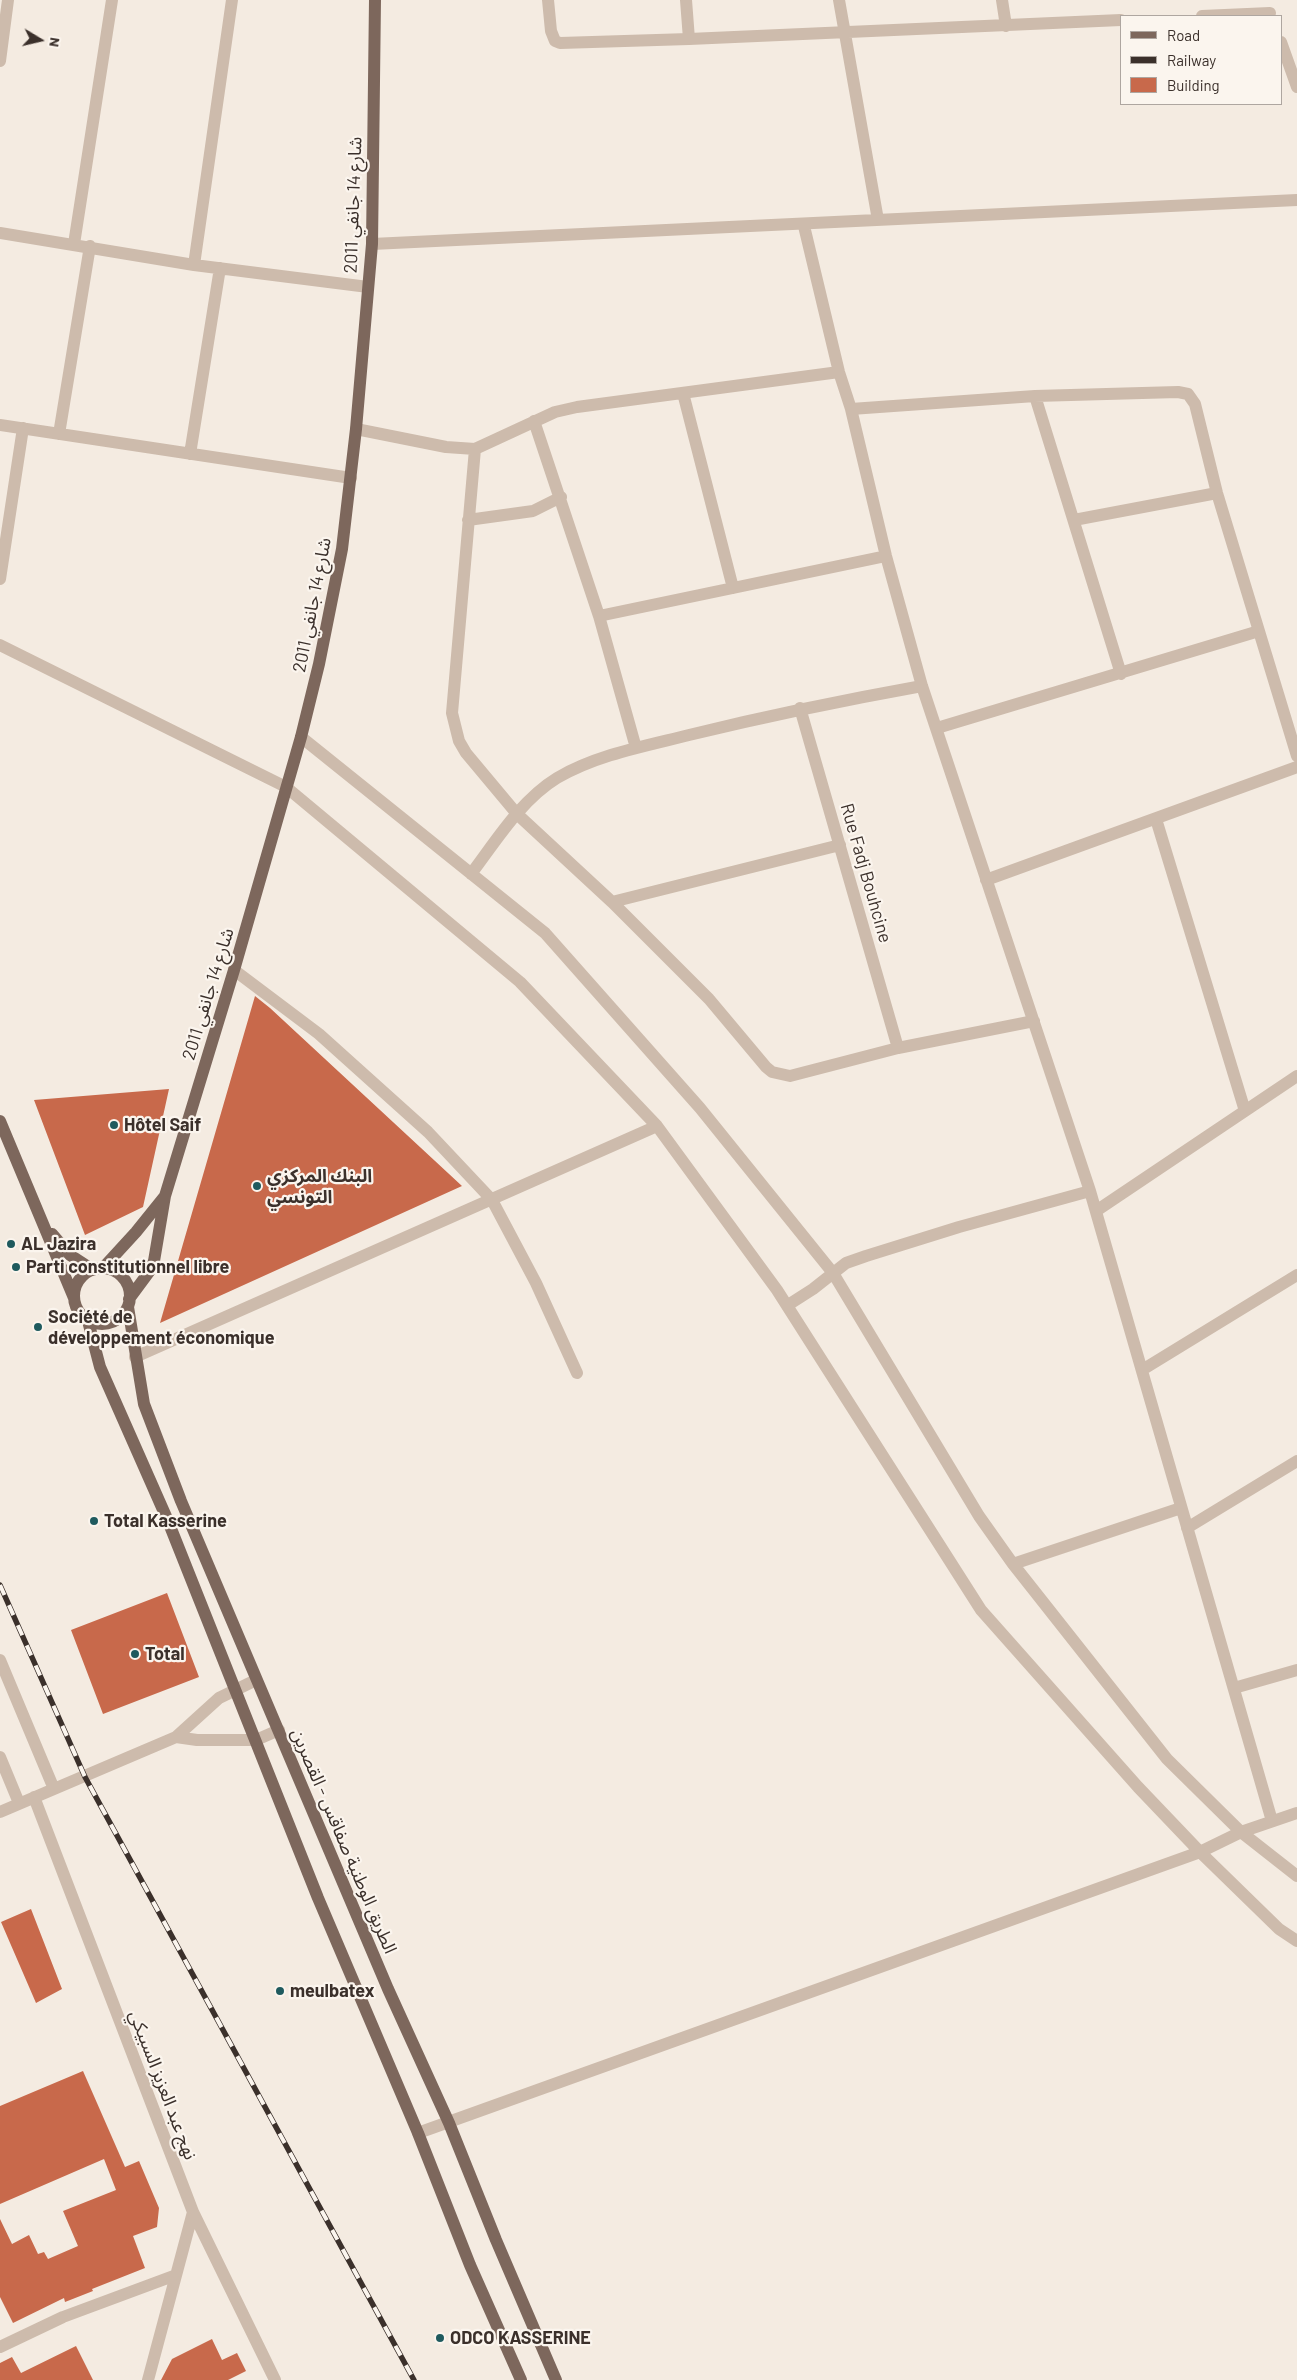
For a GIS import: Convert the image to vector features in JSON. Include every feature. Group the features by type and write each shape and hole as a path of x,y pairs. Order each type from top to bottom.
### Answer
{"main road":[{"name":"شارع 14 جانفي 2011","path":"129,1303 150,1272 154,1261 165,1196 234,970 301,736 342,549 356,429 372,244 375,0"},
{"path":"0,1121 81,1315 88,1321 106,1324 123,1316 129,1303 129,1290 126,1281 119,1274 98,1269 70,1255 42,1221"},
{"name":"شارع 14 جانفي 2011","path":"98,1269 136,1232 165,1196"},
{"path":"74,1298 79,1280 98,1269"},
{"name":"الطريق الوطنية صفاقس - القصرين","path":"129,1303 135,1357 144,1404 181,1500 388,1989 449,2123 496,2240 556,2380"},
{"path":"88,1321 100,1368 168,1521 349,1973 418,2133 470,2265 520,2380"}],"street":[{"path":"0,61 8,0"},
{"path":"74,244 112,0"},
{"path":"194,265 232,0"},
{"path":"548,0 551,31 555,41 560,43 844,33 1120,20"},
{"path":"686,0 689,39"},
{"path":"839,0 878,220"},
{"path":"1002,0 1006,26"},
{"path":"1236,15 1271,14 1265,0"},
{"path":"1282,45 1297,87"},
{"path":"372,244 804,226 878,220 1297,200"},
{"path":"804,226 886,556 922,686 1096,1211 1272,1821"},
{"path":"0,232 194,265 368,288"},
{"path":"59,434 90,246"},
{"path":"190,454 220,268"},
{"path":"356,429 446,447 475,448 504,437 555,412 839,372"},
{"path":"851,409 1036,396 1178,392 1188,394 1194,404 1217,493 1297,756"},
{"path":"683,393 733,588"},
{"path":"1036,396 1121,674"},
{"path":"534,421 561,497 599,616 636,748"},
{"path":"0,425 351,478"},
{"path":"0,579 23,428"},
{"path":"475,448 452,699 454,726 466,753 517,814 612,902 709,999 772,1072 790,1076 898,1048 1034,1021"},
{"path":"1074,520 1217,493"},
{"path":"468,520 533,510 561,497"},
{"path":"599,616 886,556"},
{"path":"937,728 1259,632"},
{"path":"0,645 286,788 520,982 657,1126 788,1305 981,1610 1138,1787 1200,1852 1279,1929 1297,1942"},
{"path":"472,874 517,814 556,779 583,765 636,748 800,708 922,686"},
{"name":"Rue Fadj Bouhcine","path":"800,708 898,1048"},
{"path":"301,736 545,933 700,1108 833,1274 974,1508 1013,1564 1167,1759 1241,1832 1297,1876"},
{"path":"986,880 1156,820 1297,767"},
{"path":"1156,820 1245,1111"},
{"path":"612,902 840,845"},
{"path":"234,970 334,1047 428,1132 492,1200 536,1283 577,1373"},
{"path":"1096,1211 1297,1076"},
{"path":"135,1357 657,1126"},
{"path":"788,1305 814,1290 846,1263 959,1227 1090,1192"},
{"path":"1142,1370 1297,1275"},
{"path":"1187,1528 1297,1461"},
{"path":"1013,1564 1182,1508"},
{"path":"0,1660 54,1789"},
{"path":"1234,1688 1297,1670"},
{"path":"0,1812 176,1737 200,1712 234,1688 256,1680"},
{"path":"176,1737 205,1740 256,1740 278,1730"},
{"path":"0,1757 19,1803"},
{"name":"نهج عبد العزيز السبيكي","path":"34,1797 193,2212 275,2380"},
{"path":"418,2133 1200,1852 1241,1832 1297,1813"},
{"path":"148,2380 193,2212"},
{"path":"0,2347 63,2317 176,2275"}],"building":[{"path":"255,996 462,1186 160,1323"},
{"path":"169,1089 143,1207 85,1235 34,1100"},
{"path":"167,1593 199,1677 103,1714 71,1630"},
{"path":"31,1909 62,1989 36,2003 1,1922"},
{"path":"83,2071 125,2167 139,2161 159,2208 157,2227 133,2236 145,2268 65,2302 64,2298 13,2323 0,2297 0,2219 12,2244 29,2235 38,2254 44,2252 48,2259 78,2246 63,2211 116,2190 104,2159 0,2204 0,2106"},
{"path":"212,2339 222,2360 237,2353 246,2371 228,2380 161,2380 172,2359"},
{"path":"76,2346 93,2380 0,2380 0,2363 12,2357 21,2373"}],"railway":[{"path":"0,1585 85,1777 414,2380"}],"place":[{"name":"Hôtel Saif","path":"114,1125"},
{"name":"البنك المركزي التونسي","path":"257,1186"},
{"name":"AL Jazira","path":"11,1244"},
{"name":"Parti constitutionnel libre","path":"16,1267"},
{"name":"Société de développement économique","path":"38,1327"},
{"name":"Total Kasserine","path":"94,1521"},
{"name":"Total","path":"135,1654"},
{"name":"meulbatex","path":"280,1991"},
{"name":"ODCO KASSERINE","path":"440,2338"}]}
